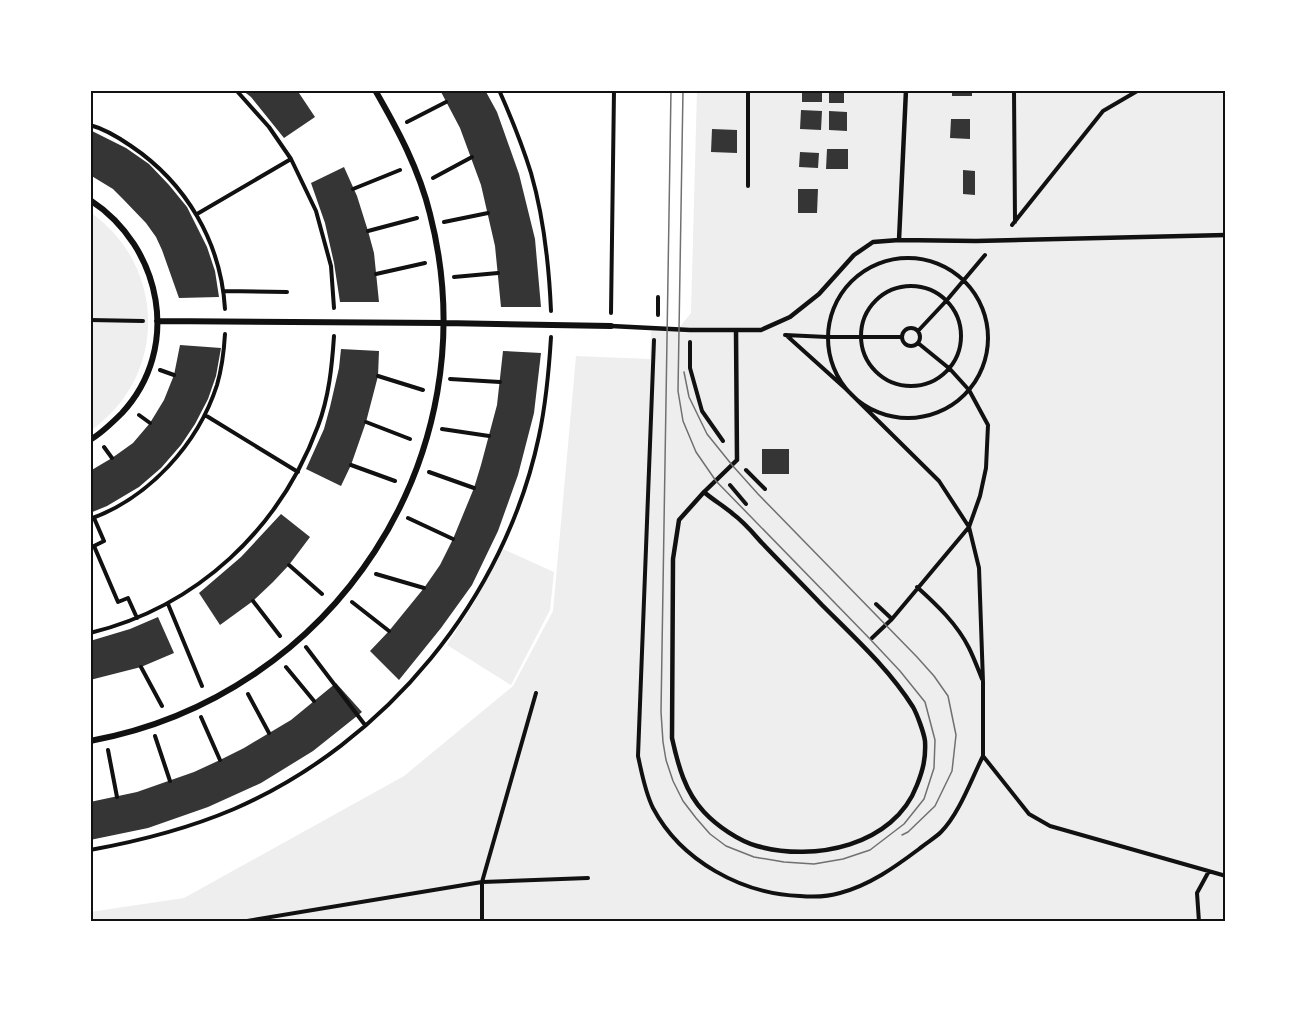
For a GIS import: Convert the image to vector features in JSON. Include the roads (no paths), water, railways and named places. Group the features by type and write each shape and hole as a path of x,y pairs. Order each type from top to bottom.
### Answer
{"street":[{"path":"90,741 151,725 197,707 243,682 278,658 335,605 363,570 381,543 410,486 425,445 440,379 444,322 441,279 430,215 414,164 375,90"},
{"path":"90,200 117,222 131,238 143,258 156,300 157,321 155,344 149,367 136,394 113,423 90,440"},
{"path":"157,321 444,322 611,326"}],"lane":[{"path":"899,240 906,90"},
{"path":"611,326 690,330 761,330 790,317 819,294 854,255 873,242 1226,235"},
{"path":"704,492 734,514 894,680 915,709 925,740 924,768 914,795 896,819 867,838 840,847 814,852 786,852 756,846 724,830 703,812 687,788 678,765 672,738 673,559 679,520 704,492 737,460 736,330"}],"tram line":[{"path":"671,90 661,712 666,760 683,801 710,834 726,846 754,857 784,862 814,864 843,859 870,850 904,824 924,799 934,768 935,740 925,702 870,639 716,481 696,452 683,421 678,391 683,90"},
{"path":"684,372 689,397 707,434 732,465 917,657 948,696 956,735 952,771 935,806 902,835"}]}
